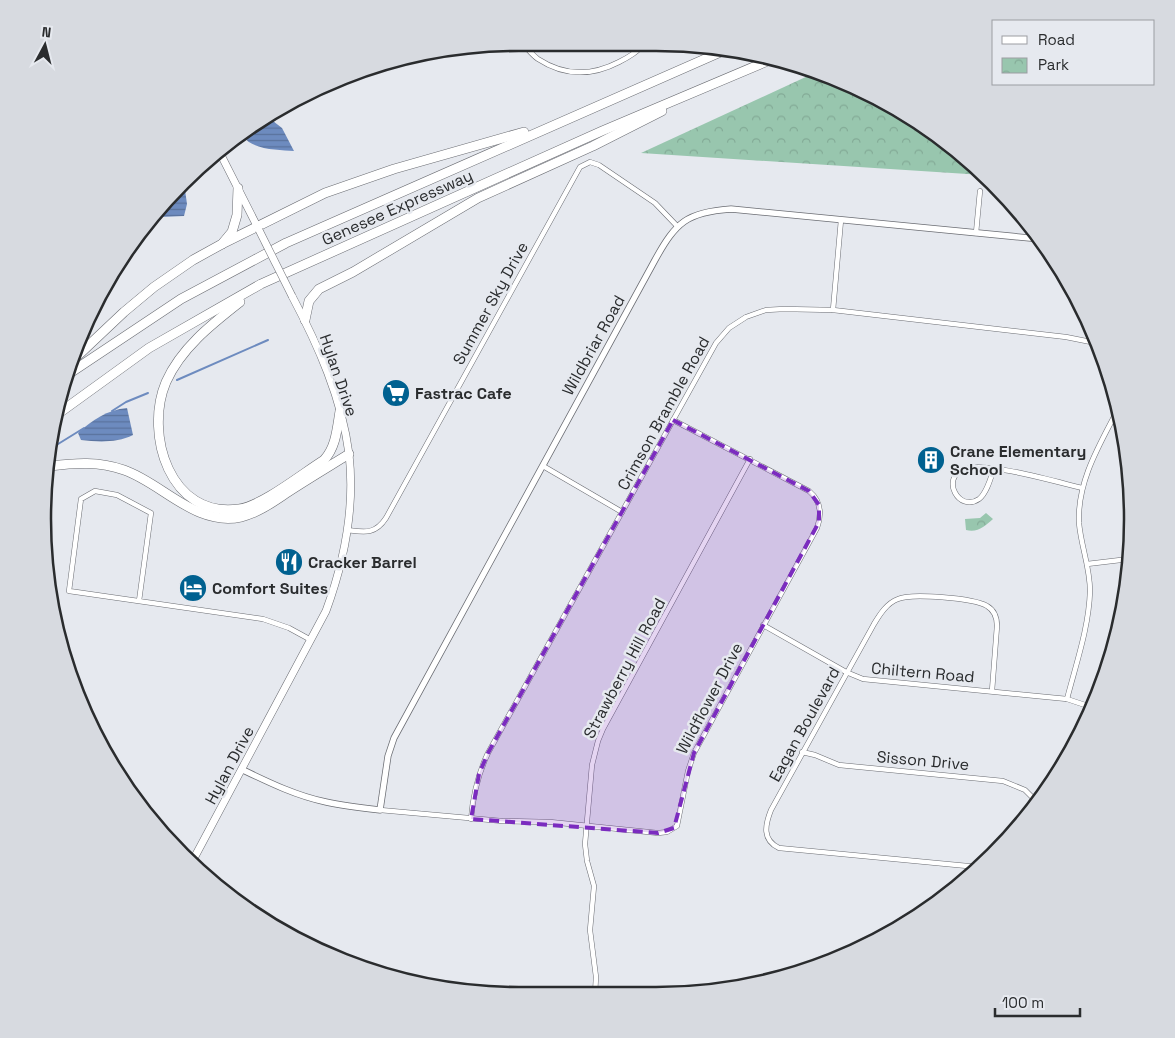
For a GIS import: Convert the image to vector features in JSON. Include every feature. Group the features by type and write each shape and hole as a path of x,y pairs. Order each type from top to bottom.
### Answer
{"highway":[{"name":"Genesee Expressway","path":"76,369 181,299 286,243 714,55"},
{"name":"Genesee Expressway","path":"64,409 149,348 261,284 602,131 762,63"},
{"path":"305,320 309,301 319,289 353,272 478,198 593,146 746,70"},
{"path":"83,351 154,287 193,260 326,193 394,169 554,124"},
{"path":"222,244 232,232 237,215 238,188"},
{"path":"261,284 206,328 179,360 167,381 161,397 158,415 158,434 162,452 178,486 189,497 206,506 224,510 240,509 258,504 324,460 330,453 335,440 340,411"},
{"path":"54,465 73,463 102,464 125,470 208,515 240,517 259,510 349,454"}],"main road":[{"name":"Hylan Drive","path":"195,856 243,770 326,611 338,580 347,530 350,491 349,454 340,411 328,375 305,320 222,158"}],"street":[{"path":"530,51 537,59 565,72 588,73 611,66 630,57 637,51"},
{"name":"Summer Sky Drive","path":"347,530 372,531 381,525 386,518 580,167 590,162 599,164 654,203 677,226"},
{"path":"976,233 980,191"},
{"name":"Wildbriar Road","path":"380,810 388,756 394,738 664,243 677,226 701,214 731,209 1030,238"},
{"path":"833,310 841,220"},
{"name":"Crimson Bramble Road","path":"471,819 479,774 488,753 716,343 722,334 737,321 756,313 776,309 833,310 1089,341"},
{"path":"1067,699 1088,617 1090,589 1079,522 1082,488 1091,464 1113,419"},
{"name":"Wildflower Drive","path":"243,770 280,788 313,799 341,805 471,819 510,822 550,822 663,833 677,826 688,771 694,753 817,528 820,509 817,500 809,491 673,420"},
{"name":"Strawberry Hill Road","path":"595,987 596,977 590,930 594,886 587,861 585,825 592,765 598,740 750,459"},
{"path":"543,466 622,512"},
{"path":"994,468 980,499 968,502 961,500 955,495 954,477 960,470 969,467 985,466 994,468 1082,488"},
{"path":"139,601 151,513 117,495 95,491 81,499 69,591 263,619 289,628 311,640"},
{"path":"1087,564 1122,559"},
{"name":"Eagan Boulevard","path":"968,867 786,849 774,846 767,837 767,819 846,672 881,612 896,599 914,595 976,602 991,609 997,621 992,691"},
{"name":"Chiltern Road","path":"763,625 856,677 1067,699 1085,706"},
{"name":"Sisson Drive","path":"802,752 816,755 839,765 1003,782 1025,790 1032,797"}],"highlighted area":[{"path":"673,420 809,491 819,505 819,522 694,753 674,828 658,833 471,819 479,774 488,753"}],"green space":[{"path":"807,76 863,99 890,114 941,148 972,174 641,153"},
{"path":"986,513 993,519 978,530 966,530 965,519 980,518"}],"water":[{"path":"273,121 282,128 294,151 259,147 246,140"},
{"path":"185,191 187,204 184,216 162,217"},
{"path":"127,408 133,435 114,441 81,440 78,433 94,420 106,413"}],"waterway":[{"path":"177,380 268,340"},
{"path":"112,411 126,402 148,393"},
{"path":"57,445 84,428"}],"place":[{"name":"Fastrac Cafe","path":"396,393"},
{"name":"Crane Elementary School","path":"931,460"},
{"name":"Cracker Barrel","path":"289,562"},
{"name":"Comfort Suites","path":"193,588"}]}
